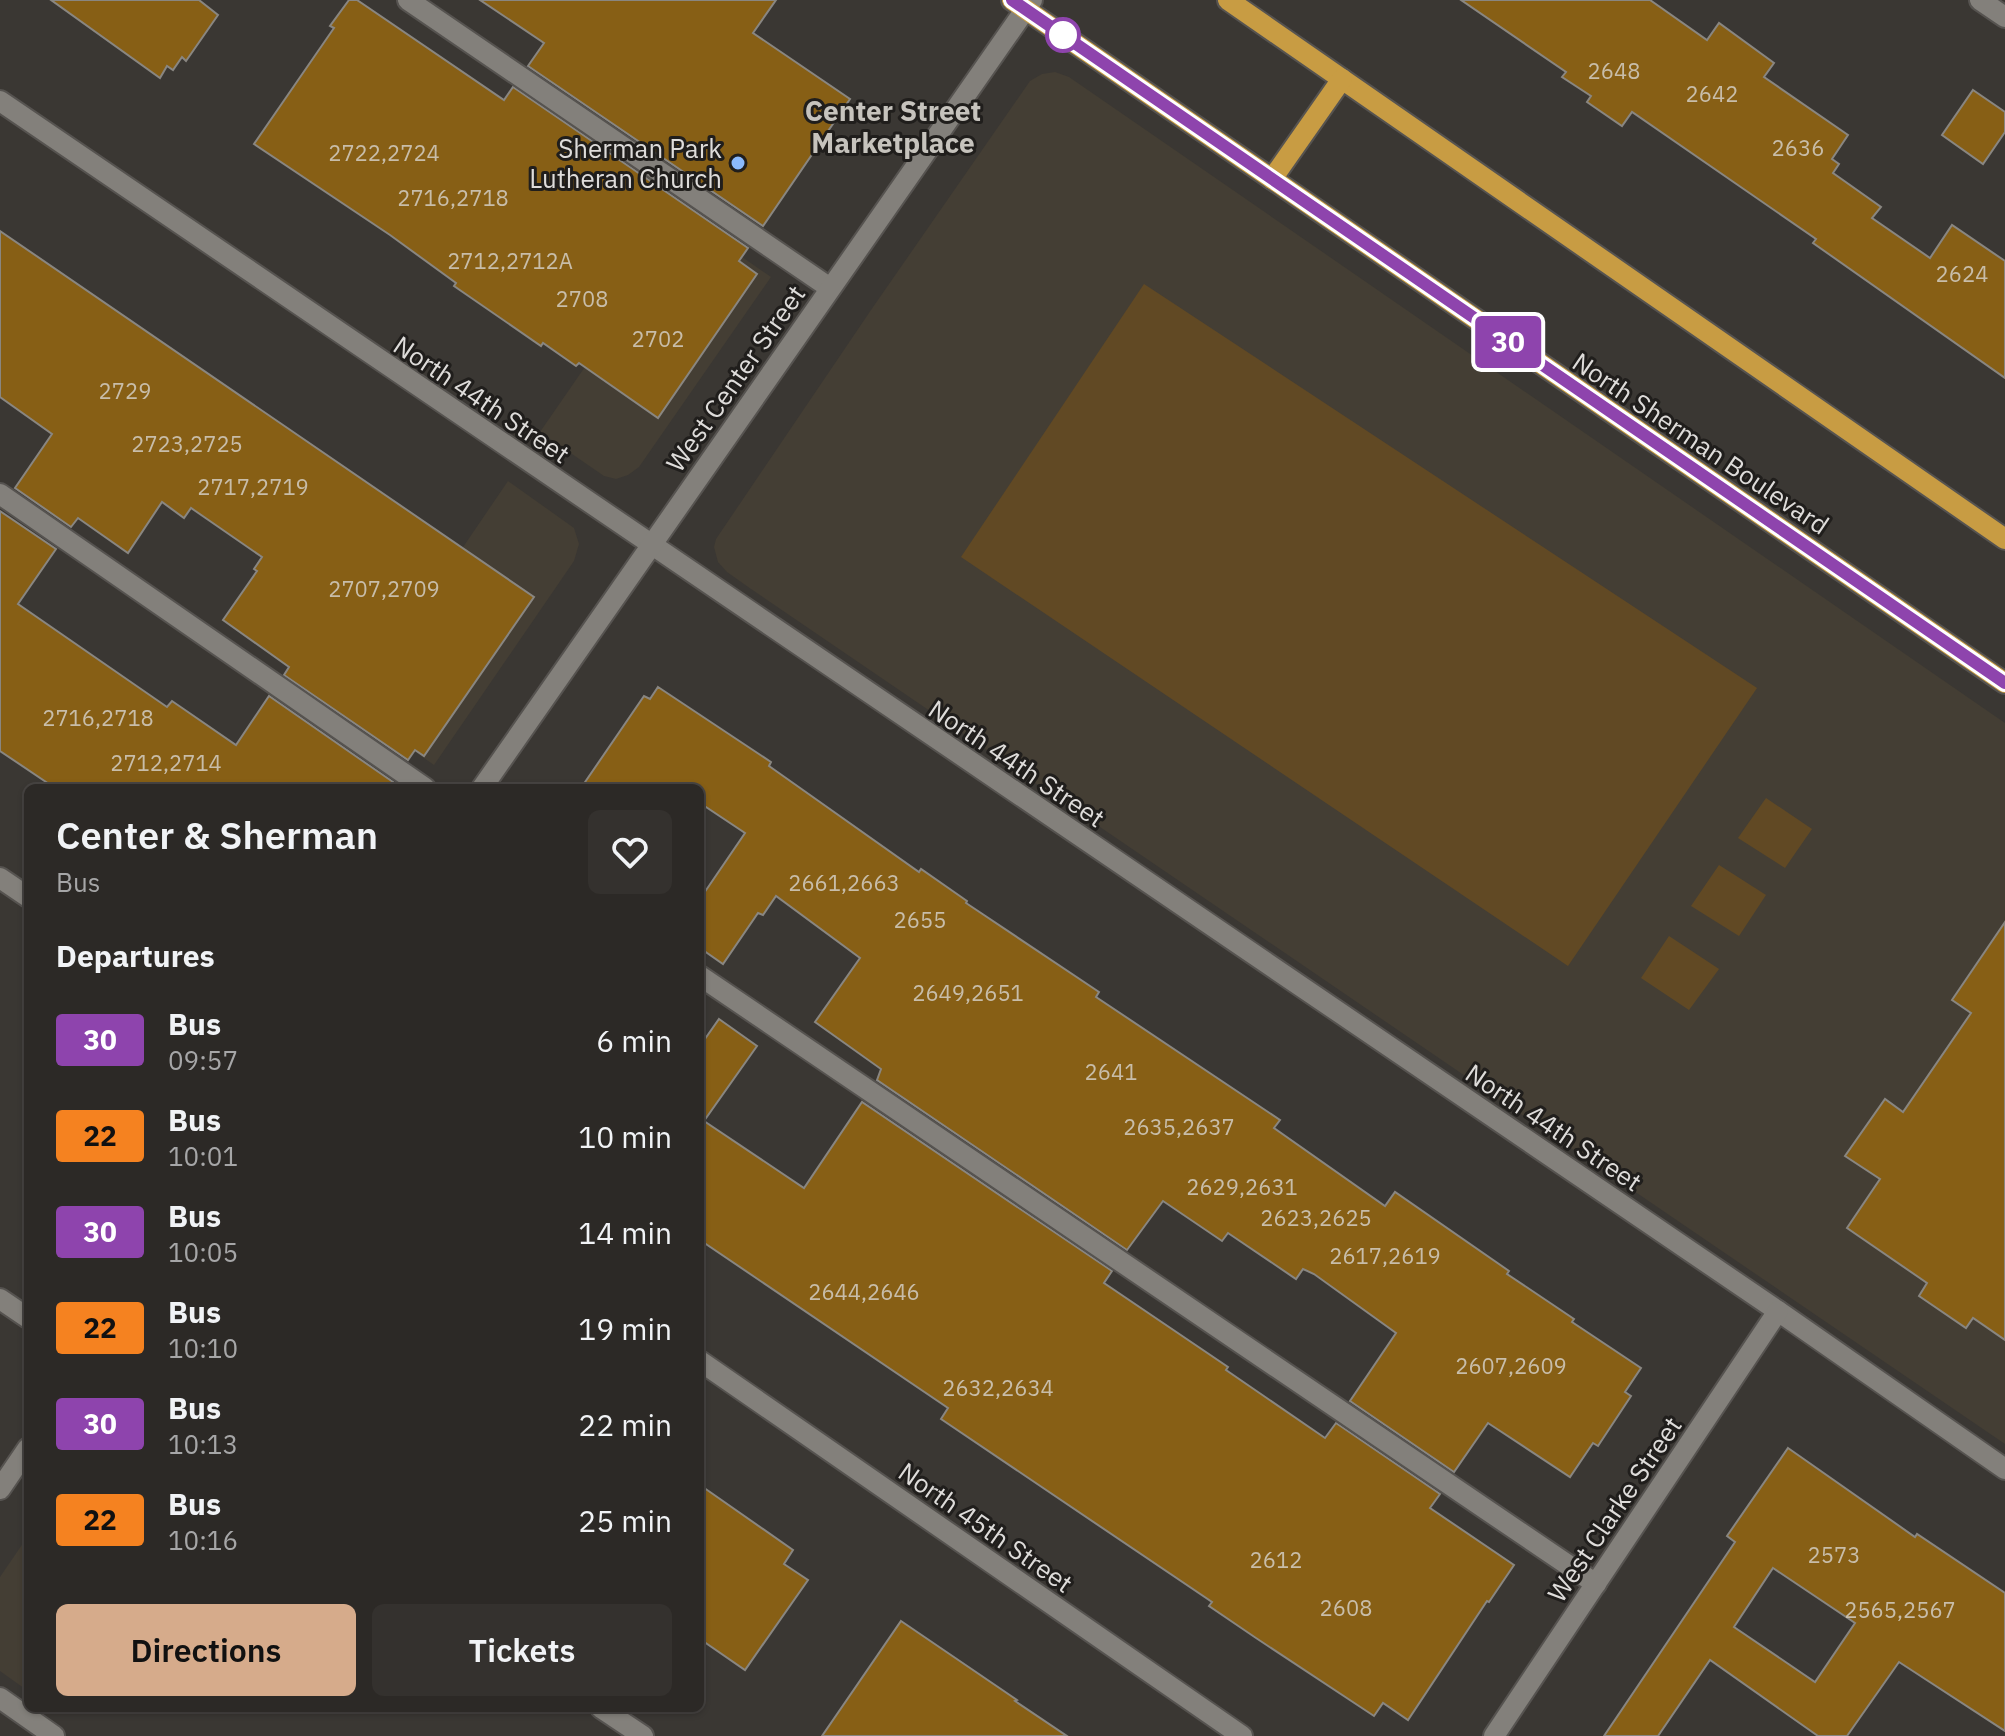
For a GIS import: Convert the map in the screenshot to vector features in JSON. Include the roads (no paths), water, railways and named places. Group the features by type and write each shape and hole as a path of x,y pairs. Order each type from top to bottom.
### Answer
{"main road":[{"path":"1228,0 2005,539"},
{"name":"North Sherman Boulevard","path":"1023,3 1272,179 2005,683"},
{"path":"1272,179 1342,79"}],"street":[{"path":"408,0 830,288"},
{"path":"1980,0 2005,17"},
{"name":"West Center Street","path":"485,784 830,288 1023,3"},
{"name":"North 44th Street","path":"0,101 1778,1311 2005,1469"},
{"path":"0,494 419,784"},
{"path":"0,878 24,894"},
{"path":"704,979 1596,1584"},
{"path":"0,1299 24,1315"},
{"name":"West Clarke Street","path":"1494,1736 1778,1311"},
{"name":"North 45th Street","path":"704,1364 1242,1736"},
{"path":"0,1489 24,1454"},
{"path":"0,1698 54,1736"},
{"path":"607,1712 643,1736"}],"place":[{"name":"Sherman Park Lutheran Church","path":"738,163"}],"district":[{"name":"Center Street Marketplace","path":"893,126"}]}
